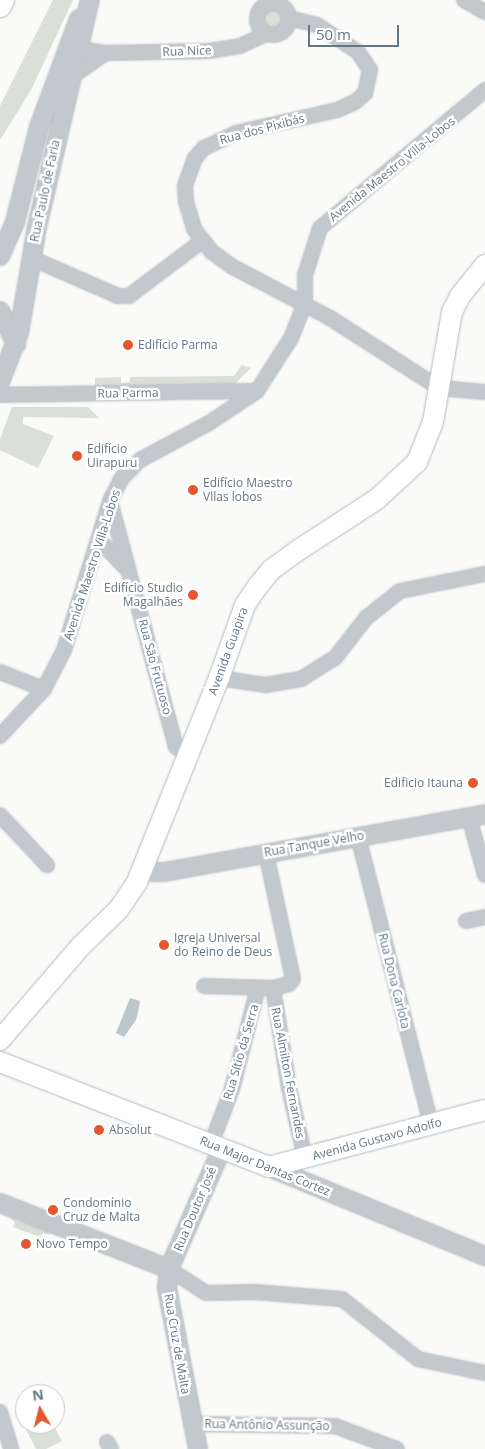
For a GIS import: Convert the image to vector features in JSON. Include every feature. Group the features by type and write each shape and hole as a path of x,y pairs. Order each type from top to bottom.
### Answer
{"main road":[{"path":"0,6 3,0"},
{"name":"Avenida Guapira","path":"0,1040 80,947 118,909 143,872 219,678 245,604 271,570 377,499 417,462 433,422 452,312 460,296 485,265"},
{"name":"Rua Major Dantas Cortez","path":"0,1054 38,1071 44,1078"},
{"name":"Rua Major Dantas Cortez","path":"0,1062 35,1078 44,1078 269,1167"},
{"name":"Avenida Gustavo Adolfo","path":"269,1167 485,1110"}],"street":[{"name":"Rua Paulo de Faria","path":"0,382 16,344 31,258 80,49 88,0"},
{"name":"Rua Paulo de Faria","path":"0,256 15,222 39,127 69,41 88,0"},
{"path":"464,0 485,12"},
{"path":"273,1 285,8 289,18 282,32 266,34 256,22 258,12 265,4 273,1"},
{"name":"Rua dos Pixibás","path":"289,18 317,26 358,52 370,70 365,93 354,102 337,110 236,133 204,148 195,158 185,186 190,220 202,241 212,252 258,282 305,304 439,388"},
{"name":"Rua Nice","path":"80,49 105,53 209,51 240,46 266,34"},
{"path":"74,75 105,53"},
{"name":"Avenida Maestro Villa-Lobos","path":"0,736 44,688 64,650 110,501 121,478 140,460 209,423 257,391 291,338 305,304 305,275 320,228 485,90"},
{"path":"31,258 118,296 129,296 202,241"},
{"path":"0,311 16,344"},
{"path":"439,388 485,392"},
{"name":"Rua Parma","path":"0,395 257,391"},
{"name":"Rua São Frutuoso","path":"110,501 176,747 188,754"},
{"name":"Rua São Frutuoso","path":"98,539 110,548 130,573"},
{"path":"219,678 266,685 301,679 335,658 366,618 400,591 485,574"},
{"path":"0,672 44,688"},
{"path":"0,815 48,864"},
{"path":"477,816 485,875"},
{"name":"Rua Tanque Velho","path":"143,872 164,872 477,816"},
{"name":"Rua Dona Carlota","path":"358,836 431,1125"},
{"path":"204,986 272,988 289,984 294,974 266,853"},
{"path":"466,921 485,917"},
{"name":"Rua Sítio da Serra","path":"216,1146 258,988"},
{"name":"Rua Almilton Fernandes","path":"272,988 288,1088 305,1158"},
{"name":"Rua Doutor José","path":"169,1269 216,1146"},
{"name":"Rua Major Dantas Cortez","path":"269,1167 485,1256"},
{"path":"0,1203 169,1269 187,1283 206,1293 254,1292 342,1299 418,1359 485,1373"},
{"name":"Rua Cruz de Malta","path":"169,1269 167,1298 198,1449"},
{"path":"0,1412 10,1449"},
{"name":"Rua Antônio Assunção","path":"192,1424 335,1426 397,1449"}],"shaded area":[{"path":"53,0 73,0 31,90 0,140 0,106"},
{"path":"273,6 282,9 285,18 282,27 273,30 264,27 261,18 264,9"},
{"path":"242,365 251,368 235,384 95,386 95,378 121,377 121,383 130,382 130,377 234,376"},
{"path":"12,407 88,407 99,418 23,417 23,424 54,436 38,468 0,450 0,439"},
{"path":"130,998 140,1001 139,1008 136,1020 124,1037 116,1033"},
{"path":"10,1218 50,1232 49,1235 43,1233 40,1237 13,1227 15,1222"},
{"path":"28,1434 58,1434 62,1441 46,1449 36,1449"}],"place":[{"name":"Edifício Parma","path":"128,345"},
{"name":"Edifício Uirapuru","path":"77,456"},
{"name":"Edifício Maestro Vllas lobos","path":"193,490"},
{"name":"Edifício Studio Magalhães","path":"193,595"},
{"name":"Edificio Itauna","path":"473,783"},
{"name":"Igreja Universal do Reino de Deus","path":"164,945"},
{"name":"Absolut","path":"99,1130"},
{"name":"Condomínio Cruz de Malta","path":"53,1210"},
{"name":"Novo Tempo","path":"26,1244"}]}
